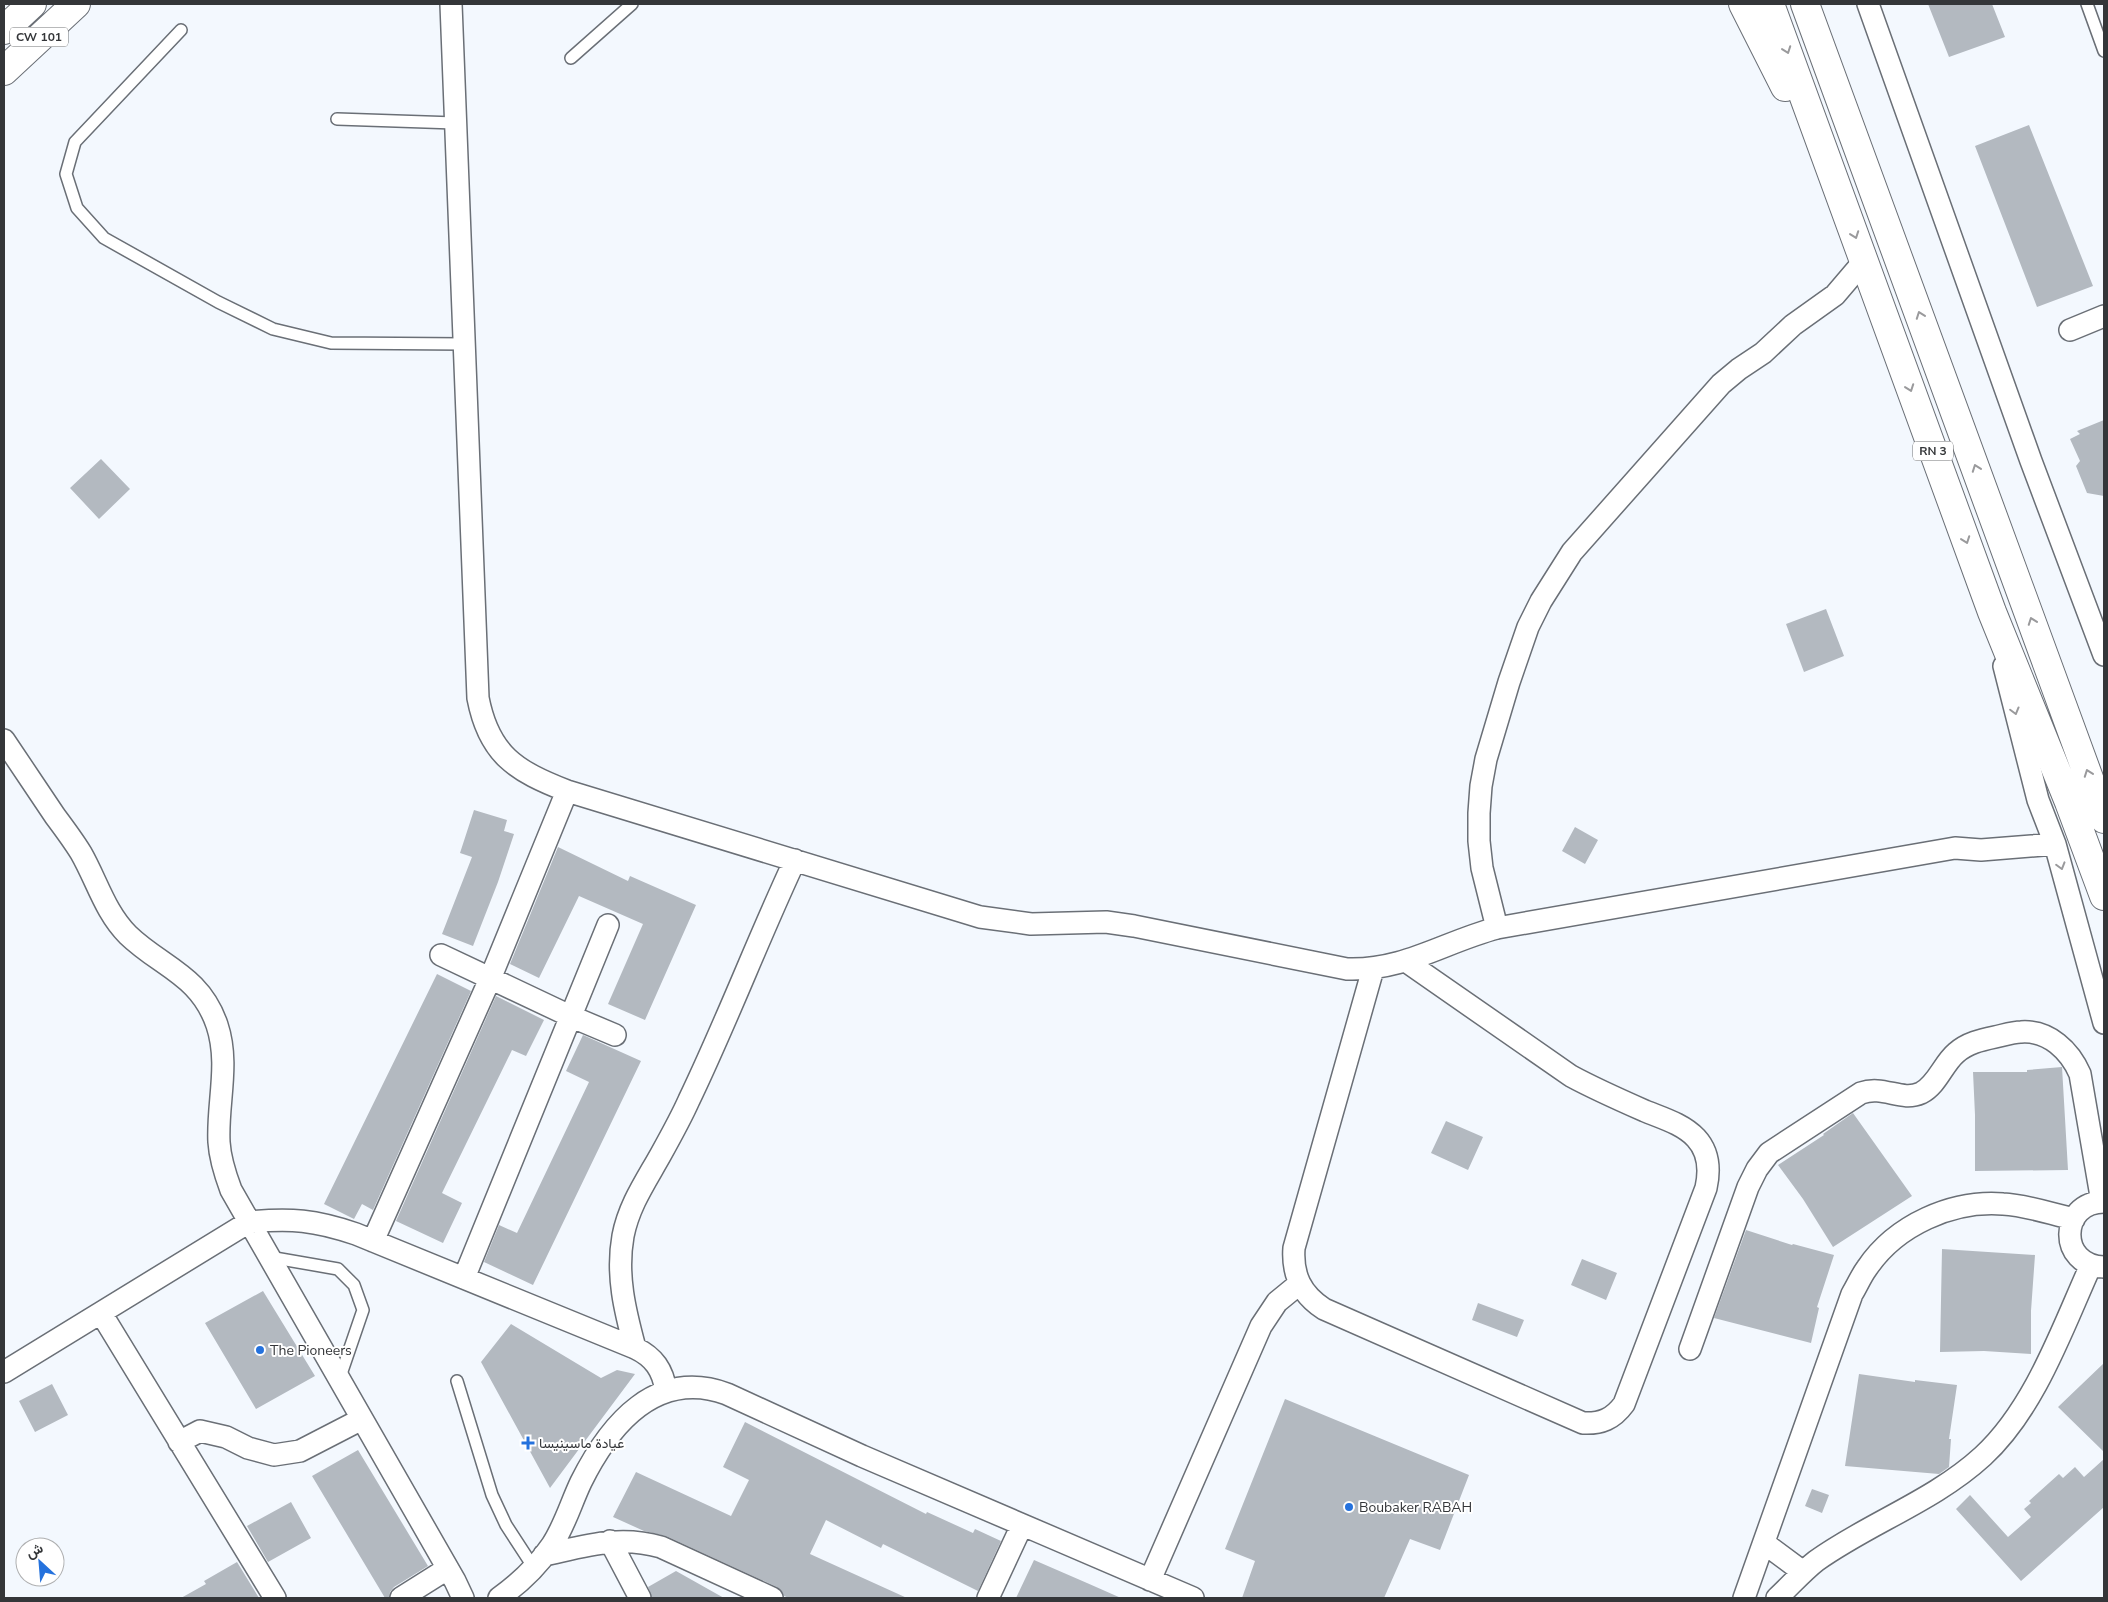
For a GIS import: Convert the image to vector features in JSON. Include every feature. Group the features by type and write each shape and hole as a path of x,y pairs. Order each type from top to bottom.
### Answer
{"highway":[{"name":"CW 101","path":"4,30 32,4"},
{"name":"CW 101","path":"4,71 76,4"},
{"path":"1743,4 1843,203"},
{"name":"RN 3","path":"1770,4 1992,612 2069,802 2104,896"},
{"name":"RN 3","path":"1805,4 2104,819"},
{"path":"1817,4 1824,53"}],"street":[{"path":"451,4 477,681 481,714 496,745 519,769 534,778 988,918 1031,924 1106,922 1347,969 1373,969 1407,962 1456,941 1497,928 1955,848 1981,850 2055,844"},
{"path":"1868,4 2030,461 2104,655"},
{"path":"1497,928 1482,868 1479,841 1481,786 1486,759 1517,654 1541,601 1572,552 1710,396 1738,369 1763,353 1793,325 1835,295 1864,261"},
{"path":"2070,330 2104,316"},
{"path":"1992,612 2006,678 2038,800 2055,844 2104,1023"},
{"path":"4,740 81,853 104,902 119,926 140,945 187,979 209,1008 219,1033 223,1059 219,1141 221,1158 231,1190 462,1598"},
{"path":"372,1241 490,979 568,790"},
{"path":"635,1348 624,1301 620,1273 621,1255 628,1218 634,1200 662,1153 689,1101 765,924 795,860"},
{"path":"464,1278 608,925"},
{"path":"441,956 570,1016 616,1035"},
{"path":"1373,969 1294,1248 1294,1272 1299,1284 1305,1294 1324,1309 1583,1423 1599,1423 1614,1416 1624,1404 1706,1188 1709,1178 1707,1157 1703,1147 1689,1132 1595,1090 1571,1076 1407,962"},
{"path":"1690,1349 1748,1187 1762,1160 1769,1153 1861,1093 1876,1089 1912,1096 1924,1091 1956,1053 1970,1043 2022,1032 2047,1037 2067,1052 2075,1062 2080,1074 2104,1199 2089,1205 2074,1219 2070,1242 2078,1256 2098,1266 2029,1398 2008,1429 1983,1456 1952,1480 1826,1554 1803,1572 1777,1598"},
{"path":"1744,1598 1852,1294 1867,1267 1888,1244 1913,1225 1941,1212 1972,1204 2003,1204 2074,1219"},
{"path":"4,1372 249,1222 284,1219 338,1228 635,1348 650,1357 660,1369 666,1390"},
{"path":"1150,1580 1261,1326 1277,1302 1299,1284"},
{"path":"101,1313 275,1598"},
{"path":"499,1598 522,1580 539,1562 560,1531 580,1484 602,1446 616,1429 647,1400 666,1390 697,1386 712,1388 727,1394 862,1456 1193,1598"},
{"path":"179,1442 200,1431 226,1437 248,1448 274,1455 300,1451 362,1419"},
{"path":"988,1598 1022,1525"},
{"path":"539,1562 610,1541 645,1542 661,1547 772,1598"},
{"path":"610,1541 640,1598"},
{"path":"1764,1543 1803,1572"},
{"path":"401,1598 447,1569"}],"lane":[{"path":"571,58 632,4"},
{"path":"2087,4 2099,21 2104,51"},
{"path":"181,30 75,142 66,174 76,208 104,238 218,302 273,329 331,343 464,344"},
{"path":"337,119 455,123"},
{"path":"269,1257 338,1269 354,1285 363,1310 339,1380"},
{"path":"457,1381 492,1495 506,1525 539,1562"}],"building":[{"path":"1928,4 1992,4 2005,37 1949,57"},
{"path":"2029,125 2093,286 2037,307 1975,146"},
{"path":"2104,420 2104,496 2087,493 2076,466 2080,461 2070,439 2080,434 2077,431"},
{"path":"101,459 130,489 99,519 70,488"},
{"path":"1826,609 1844,656 1804,672 1786,624"},
{"path":"474,810 507,820 504,831 514,834 473,946 442,934 472,857 460,853"},
{"path":"1575,827 1598,840 1585,864 1562,851"},
{"path":"558,847 628,881 630,876 696,905 645,1020 608,1004 643,924 579,896 539,978 510,964"},
{"path":"437,974 471,991 373,1210 362,1204 354,1219 324,1204"},
{"path":"496,996 544,1020 526,1056 512,1050 442,1193 462,1203 443,1243 396,1221"},
{"path":"583,1035 641,1061 533,1285 484,1262 499,1225 517,1233 589,1082 566,1071"},
{"path":"2062,1067 2068,1170 1975,1171 1973,1072 2027,1072 2027,1070"},
{"path":"1853,1113 1912,1196 1833,1247 1803,1199 1778,1165 1824,1135"},
{"path":"1446,1121 1483,1137 1468,1170 1431,1153"},
{"path":"1746,1230 1792,1245 1834,1255 1817,1307 1819,1308 1811,1343 1714,1318"},
{"path":"1942,1249 2035,1255 2031,1311 2031,1354 1984,1351 1940,1352"},
{"path":"1582,1259 1617,1273 1606,1300 1571,1285"},
{"name":"The Pioneers","path":"263,1291 315,1376 256,1409 205,1323"},
{"path":"1478,1303 1524,1320 1517,1337 1472,1320"},
{"path":"511,1324 601,1378 617,1370 635,1374 550,1488 481,1362"},
{"path":"2104,1363 2104,1452 2058,1407"},
{"path":"1859,1374 1915,1382 1915,1380 1957,1385 1949,1439 1951,1439 1949,1467 1939,1474 1845,1466"},
{"path":"52,1384 68,1415 35,1432 19,1401"},
{"name":"Boubaker RABAH","path":"1285,1399 1469,1475 1440,1550 1410,1539 1384,1598 1242,1598 1255,1561 1225,1549"},
{"path":"745,1422 926,1514 927,1512 973,1533 975,1529 1001,1541 978,1591 883,1544 881,1548 826,1520 810,1554 907,1598 789,1598 784,1596 777,1587 666,1536 644,1531 613,1517 636,1472 731,1516 749,1480 723,1467"},
{"path":"358,1450 428,1566 394,1587 390,1592 389,1598 385,1598 312,1476"},
{"path":"2104,1459 2104,1507 2021,1581 1956,1509 1970,1495 2008,1537 2031,1517 2024,1509 2031,1503 2029,1501 2059,1474 2063,1478 2075,1467 2084,1477"},
{"path":"1812,1489 1829,1495 1822,1513 1805,1506"},
{"path":"291,1502 311,1538 268,1562 247,1526"},
{"path":"1034,1560 1087,1583 1121,1598 1016,1598"},
{"path":"237,1562 259,1598 181,1598 206,1584 204,1581"},
{"path":"676,1571 724,1598 652,1598 648,1587"}],"place":[{"name":"The Pioneers","path":"260,1350"},
{"name":"عيادة ماسينيسا","path":"528,1443"},
{"name":"Boubaker RABAH","path":"1349,1507"}]}
